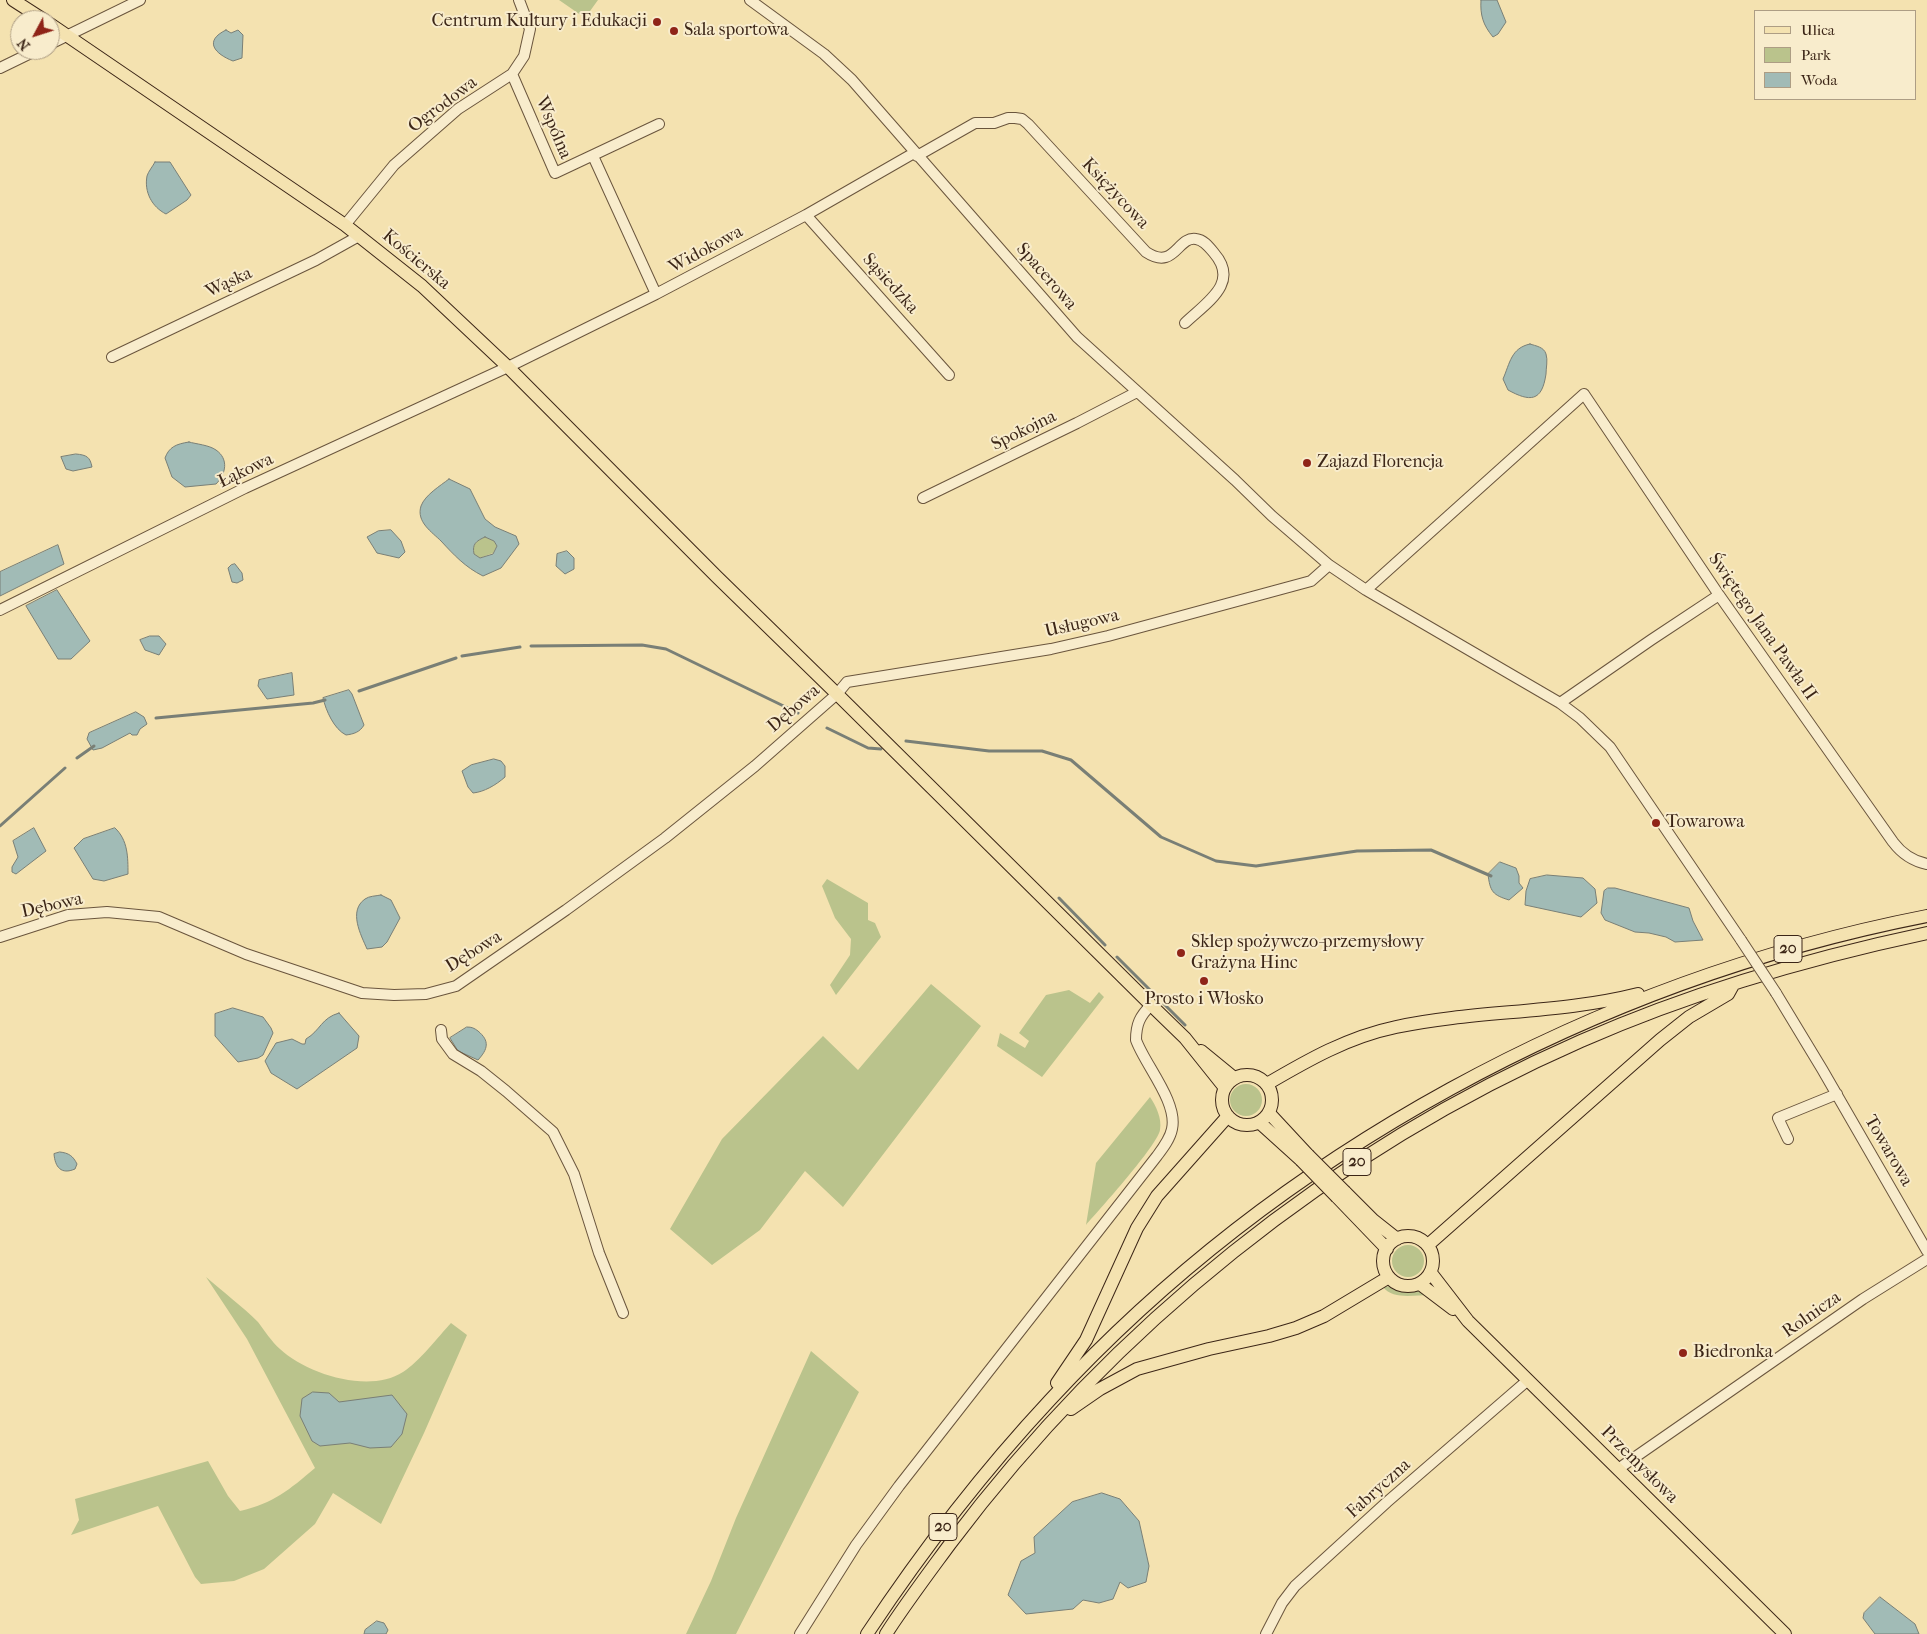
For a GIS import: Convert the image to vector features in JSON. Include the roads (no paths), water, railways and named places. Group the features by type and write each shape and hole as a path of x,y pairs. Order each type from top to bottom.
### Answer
{"main road":[{"path":"13,0 28,10"},
{"name":"Kościerska","path":"60,31 345,225 422,286 508,367 716,577 1151,1005"},
{"name":"20","path":"867,1634 899,1586 951,1516 1026,1426 1079,1370 1170,1284 1237,1228 1322,1168 1407,1113 1460,1083 1518,1053 1655,994 1764,956 1853,932 1927,916"},
{"name":"20","path":"886,1634 979,1506 1041,1434 1092,1379 1153,1320 1209,1272 1284,1213 1360,1161 1467,1097 1572,1045 1630,1020 1703,993 1810,960 1927,933"},
{"path":"1428,1245 1660,1040 1689,1017 1728,994 1734,984"},
{"path":"1267,1084 1323,1052 1355,1039 1396,1027 1595,1003 1641,993 1655,994"},
{"path":"1151,1005 1184,1038 1225,1088"},
{"path":"1184,1038 1234,1078"},
{"path":"1248,1074 1262,1079 1267,1084 1273,1098 1269,1113 1259,1122 1246,1125 1233,1121 1228,1116 1222,1102 1225,1088 1234,1078 1248,1074"},
{"path":"1269,1113 1304,1158"},
{"path":"1026,1426 1086,1340 1137,1228 1157,1196 1228,1116"},
{"path":"1259,1122 1304,1158 1341,1194 1397,1239"},
{"path":"1341,1194 1387,1249"},
{"path":"1410,1236 1423,1240 1428,1245 1433,1256 1433,1268 1431,1273 1420,1284 1413,1286 1400,1285 1389,1277 1383,1263 1387,1249 1397,1239 1410,1236"},
{"name":"Przemysłowa","path":"1431,1273 1468,1321"},
{"path":"1041,1434 1100,1389 1137,1369 1296,1328 1324,1316 1389,1277"},
{"name":"Przemysłowa","path":"1420,1284 1468,1321 1785,1634"}],"street":[{"path":"60,38 140,0"},
{"name":"Ogrodowa","path":"345,225 394,164 458,109 512,74 524,56 530,29 519,0"},
{"name":"Spacerowa","path":"750,0 824,54 852,80 1077,337 1272,516 1329,565"},
{"path":"0,68 16,60"},
{"name":"Wspólna","path":"512,74 555,173 659,124"},
{"name":"Księżycowa","path":"916,154 975,123 994,123 1008,118 1022,119 1146,252 1160,258 1166,257 1189,240 1195,238 1202,241 1222,262 1224,275 1221,288 1186,322"},
{"name":"Widokowa","path":"508,367 656,294 806,215 916,154"},
{"path":"593,156 656,294"},
{"name":"Sąsiedzka","path":"806,215 949,375"},
{"name":"Wąska","path":"112,357 316,260 359,236"},
{"name":"Łąkowa","path":"0,610 245,488 508,367"},
{"name":"Spokojna","path":"923,498 1137,392"},
{"name":"Świętego Jana Pawła II","path":"1366,590 1584,394 1719,596 1898,849 1913,860 1927,864"},
{"name":"Towarowa","path":"1329,565 1366,590 1560,703 1580,718 1610,747 1776,993 1837,1094 1927,1251"},
{"name":"Usługowa","path":"837,694 847,682 1051,648 1108,636 1311,581 1329,565"},
{"path":"1560,703 1719,596"},
{"name":"Dębowa","path":"0,936 68,916 107,912 159,917 246,954 362,993 426,994 456,986 665,838 741,778 837,694"},
{"path":"800,1634 856,1545 899,1486 1168,1140 1172,1129 1170,1109 1136,1040 1136,1028 1140,1018 1151,1005"},
{"path":"441,1030 442,1039 453,1054 481,1071 553,1132 574,1174 599,1253 623,1313"},
{"path":"1788,1139 1778,1118 1837,1094"},
{"name":"Rolnicza","path":"1618,1469 1863,1299 1927,1259"},
{"name":"Fabryczna","path":"1266,1634 1282,1603 1295,1586 1402,1489 1528,1380"}],"water":[{"path":"1481,0 1497,0 1506,22 1498,34 1493,37 1483,20"},
{"path":"226,30 231,33 238,30 243,35 242,58 233,61 221,55 214,47 215,38"},
{"path":"155,162 170,162 191,195 187,200 166,214 153,203 148,193 147,176"},
{"path":"1530,344 1544,350 1547,361 1546,374 1541,390 1538,395 1529,398 1508,390 1503,379 1515,353"},
{"path":"189,442 213,448 223,458 224,471 216,484 185,487 172,477 165,458 174,447"},
{"path":"76,454 87,457 92,467 73,471 66,469 61,457"},
{"path":"449,479 470,489 485,519 495,527 516,536 519,544 501,568 483,576 465,565 455,556 423,522 420,512 423,502 429,494","holes":["485,537 494,541 497,546 493,554 480,558 474,554 474,545 479,540"]},
{"path":"391,530 401,541 405,552 399,558 377,553 367,537 378,531"},
{"path":"58,545 64,564 0,596 0,572"},
{"path":"567,551 574,558 574,569 565,574 556,566 557,554"},
{"path":"235,564 242,573 243,580 237,583 232,582 228,568"},
{"path":"57,590 90,641 71,659 58,659 26,606"},
{"path":"150,636 159,636 166,644 159,655 145,650 140,640"},
{"path":"292,673 294,695 267,699 258,686 259,680"},
{"path":"349,690 364,725 356,732 346,735 338,729 331,719 323,698"},
{"path":"136,712 144,717 147,724 140,729 137,735 130,733 102,748 93,750 87,739 89,733"},
{"path":"494,759 501,761 505,766 505,777 490,788 473,793 468,787 462,771 471,765"},
{"path":"34,828 46,851 16,874 12,872 12,867 18,857 13,841"},
{"path":"115,828 125,843 128,874 104,881 93,879 74,848 83,839"},
{"path":"1500,862 1516,868 1519,883 1523,888 1509,900 1493,892 1490,885 1488,874"},
{"path":"1547,875 1583,878 1595,889 1597,903 1581,917 1525,905 1526,891 1530,879"},
{"path":"1608,888 1615,888 1689,908 1693,921 1703,940 1675,942 1666,937 1635,932 1605,920 1601,913 1604,891"},
{"path":"381,895 391,900 400,918 387,942 382,947 367,949 357,923 357,910 365,899"},
{"path":"233,1008 263,1017 271,1028 273,1033 263,1055 258,1058 238,1062 215,1036 215,1014"},
{"path":"339,1013 359,1036 357,1048 297,1089 271,1073 265,1061 276,1043 292,1039 305,1044 306,1039 328,1018"},
{"path":"467,1027 478,1031 486,1042 486,1049 478,1060 458,1051 450,1038"},
{"path":"60,1152 72,1157 77,1164 75,1169 66,1171 57,1166 54,1154"},
{"path":"313,1392 329,1393 339,1402 392,1395 407,1414 402,1434 391,1447 370,1448 350,1443 320,1446 312,1441 300,1416 302,1399"},
{"path":"1102,1493 1120,1499 1139,1521 1149,1566 1146,1582 1128,1588 1120,1582 1113,1599 1099,1603 1083,1600 1073,1609 1026,1614 1008,1595 1021,1561 1035,1553 1034,1537 1072,1502"},
{"path":"1880,1597 1915,1624 1919,1634 1875,1634 1863,1618 1864,1613"},
{"path":"377,1621 384,1623 388,1630 386,1634 364,1634 365,1630"}],"waterway":[{"path":"531,646 642,645 666,649 798,713"},
{"path":"462,656 520,647"},
{"path":"359,691 456,658"},
{"path":"156,718 313,703 325,700"},
{"path":"827,728 868,748 881,749"},
{"path":"906,741 989,751 1042,751 1071,760 1161,837 1216,861 1256,866 1357,851 1431,850 1491,876"},
{"path":"77,758 94,746"},
{"path":"0,826 65,768"},
{"path":"1059,898 1105,945"},
{"path":"1117,957 1152,992"},
{"path":"1164,1004 1185,1025"}],"place":[{"name":"Centrum Kultury i Edukacji","path":"657,22"},
{"name":"Sala sportowa","path":"674,31"},
{"name":"Zajazd Florencja","path":"1307,463"},
{"name":"Towarowa","path":"1656,823"},
{"name":"Sklep spożywczo-przemysłowy Grażyna Hinc","path":"1181,953"},
{"name":"Prosto i Włosko","path":"1204,981"},
{"name":"Biedronka","path":"1683,1353"}]}
